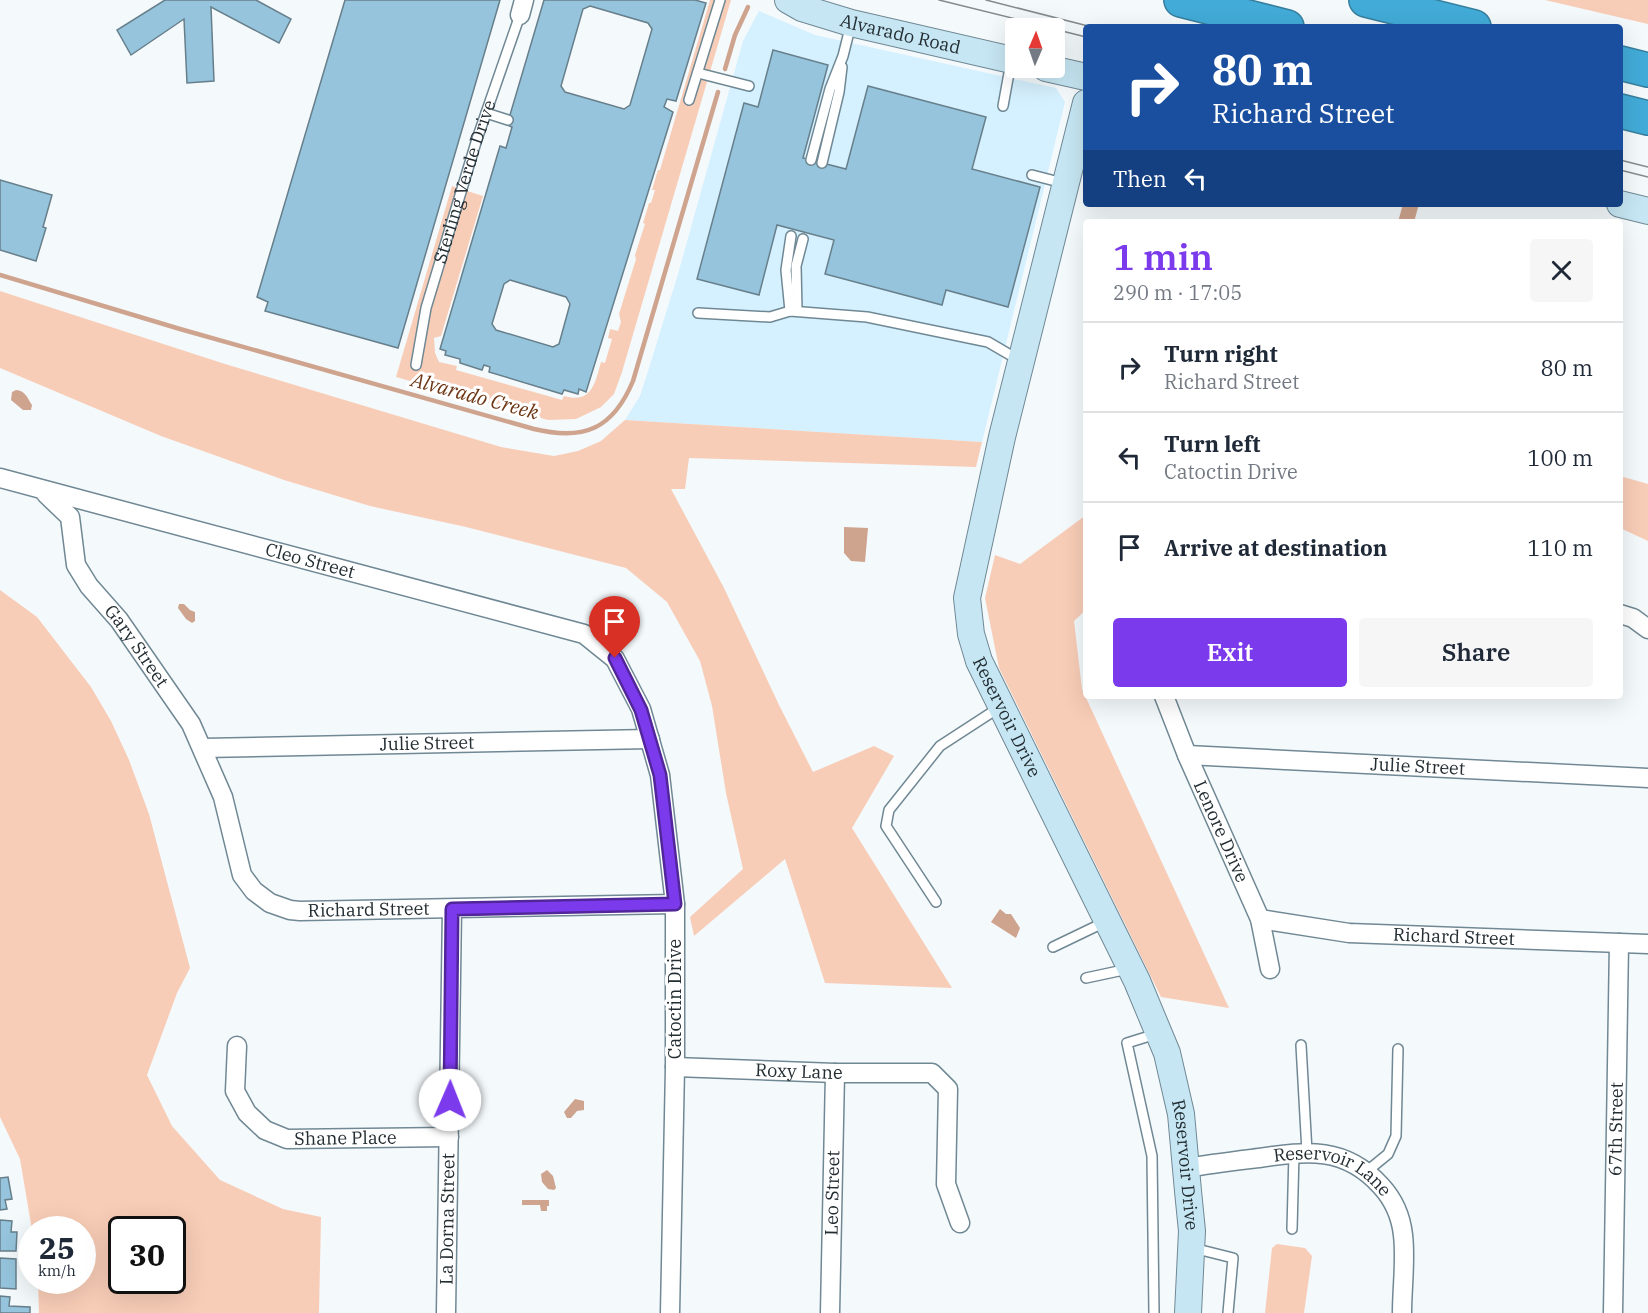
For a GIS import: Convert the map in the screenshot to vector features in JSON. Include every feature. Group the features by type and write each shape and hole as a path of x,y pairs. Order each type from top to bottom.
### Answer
{"highway":[{"path":"1181,0 1275,24"},
{"path":"1366,0 1462,24"},
{"path":"1623,64 1648,70"},
{"path":"1623,112 1648,118"}],"street":[{"name":"Alvarado Road","path":"788,0 802,8 851,23 1005,58"},
{"path":"1065,72 1083,76"},
{"name":"Reservoir Drive","path":"1083,115 1002,437 967,598 970,634 979,661 1131,969 1167,1053 1181,1114 1192,1231 1188,1313"},
{"path":"1623,205 1648,211"},
{"name":"Cleo Street","path":"0,478 584,634 615,658"},
{"name":"Gary Street","path":"33,488 49,495 70,517 76,566 89,586 119,620 191,724 223,797 228,818"},
{"path":"1627,616 1648,629"},
{"name":"Catoctin Drive","path":"615,658 641,710 660,775 675,904 675,1067 670,1313"},
{"name":"Lenore Drive","path":"1165,699 1187,755 1260,919 1270,969"},
{"name":"Julie Street","path":"203,748 650,739"},
{"name":"Julie Street","path":"1187,755 1648,778"},
{"name":"Richard Street","path":"228,818 242,875 261,898 280,907 300,911 675,904"},
{"name":"La Dorna Street","path":"446,1313 452,909"},
{"name":"Richard Street","path":"1260,919 1349,933 1648,944"},
{"name":"67th Street","path":"1613,1313 1618,943"},
{"name":"Shane Place","path":"237,1046 234,1091 247,1113 265,1130 287,1139 449,1137"},
{"name":"Roxy Lane","path":"675,1067 835,1073 932,1073 948,1089 946,1184 960,1223"},
{"name":"Leo Street","path":"830,1313 835,1073"},
{"name":"Reservoir Lane","path":"1186,1168 1300,1152 1338,1157 1366,1172 1391,1200 1401,1224 1404,1236 1402,1313"}],"lane":[{"path":"689,100 720,0"},
{"name":"Sterling Verde Drive","path":"416,365 426,308 486,112 522,8"},
{"path":"822,163 839,92 843,56 851,23"},
{"path":"811,160 830,89 843,56"},
{"path":"698,73 748,86"},
{"path":"1003,106 1010,78"},
{"path":"486,112 508,120"},
{"path":"1032,175 1066,184"},
{"path":"791,236 786,270 793,311"},
{"path":"793,311 796,266 802,239"},
{"path":"698,313 770,317 793,311 867,317 957,339 988,342 1021,361"},
{"path":"936,902 886,826 889,810 940,746 1002,706"},
{"path":"1053,947 1107,921"},
{"path":"1086,978 1131,969"},
{"path":"1154,1313 1152,1156 1127,1043 1158,1033"},
{"path":"1292,1229 1300,1152 1301,1045"},
{"path":"1366,1172 1388,1154 1396,1136 1398,1049"},
{"path":"1191,1248 1233,1258 1228,1313"}],"shaded area":[{"path":"710,0 731,0 614,394 601,407 576,419 548,420 396,377 452,186 483,196 441,336 434,338 435,353 439,362 457,366 456,370 562,400 564,396 581,397 591,390 601,362 605,363 612,339 608,338 610,329 618,331 621,322 619,314 636,259 635,255 645,224 643,223 655,190 652,190 658,170 660,170"},
{"path":"1545,0 1648,0 1648,24"},
{"path":"759,11 815,35 1056,88 1065,102 982,442 625,420 640,396 678,274 743,41"},
{"path":"1402,207 1418,207 1415,219 1399,219"},
{"path":"0,291 225,364 501,447 554,456 578,451 601,441 625,420 982,442 976,467 689,458 685,489 671,489 724,588 813,772 874,746 894,756 852,828 952,988 825,983 785,859 694,936 690,917 743,869 726,793 712,706 700,661 667,602 626,568 466,527 370,506 284,480 161,436 0,368"},
{"path":"16,390 26,395 32,405 31,410 23,410 11,400 12,392"},
{"path":"1623,477 1648,484 1648,541 1623,529"},
{"path":"1083,517 1083,613 1074,621 1083,699 1087,699 1229,1008 1161,997 999,668 985,598 995,555 1020,564"},
{"path":"844,527 868,528 865,562 851,561 844,553"},
{"path":"0,590 37,617 91,687 111,721 129,760 149,814 190,968 177,993 147,1075 172,1126 220,1180 283,1209 321,1217 319,1313 39,1313 38,1294 96,1294 96,1216 30,1216 20,1159 0,1117"},
{"path":"179,604 184,604 195,612 195,621 192,623 186,619 178,608"},
{"path":"1000,909 1006,914 1011,914 1020,928 1016,938 991,922"},
{"path":"575,1099 584,1101 584,1110 577,1111 571,1118 567,1118 564,1112"},
{"path":"547,1170 553,1176 556,1188 554,1190 548,1189 542,1182 541,1174"},
{"path":"522,1200 549,1200 549,1206 547,1206 547,1211 541,1211 540,1205 522,1205"},
{"path":"1277,1244 1305,1248 1312,1256 1304,1313 1265,1313 1272,1248"}],"building":[{"path":"165,0 256,0 291,19 279,43 211,7 214,81 187,83 184,19 131,55 117,30"},
{"path":"345,0 500,0 398,348 265,311 268,302 257,297"},
{"path":"544,0 695,0 706,3 676,101 667,99 664,107 673,112 586,392 579,389 578,394 564,390 562,394 489,372 490,367 484,365 482,370 460,363 460,359 445,355 446,351 440,349 500,146 506,148 512,127 507,125","holes":["590,6 648,23 652,29 630,105 624,109 565,92 561,86 583,9","510,280 566,297 570,304 559,344 553,347 496,330 492,324 504,284"]},
{"path":"773,50 828,65 803,158 846,169 868,86 986,117 972,169 1040,187 1008,307 946,290 942,305 825,274 834,240 777,225 759,295 697,279 744,103 758,107"},
{"path":"0,180 52,195 43,227 46,228 36,261 0,250"},
{"path":"8,1177 12,1199 5,1200 7,1209 0,1210 0,1178"},
{"path":"0,1220 12,1221 11,1232 17,1232 16,1251 0,1251"},
{"path":"0,1258 16,1259 16,1289 0,1288"},
{"path":"0,1296 10,1297 9,1306 30,1307 30,1313 0,1313"}],"waterway":[{"name":"Alvarado Creek","path":"725,69 735,35 748,7"},
{"name":"Alvarado Creek","path":"0,275 180,329 534,429 552,432 582,432 595,428 606,420 616,410 633,381 718,92"}],"tram line":[{"path":"939,0 1012,18"},
{"path":"986,0 1083,25"},
{"path":"1065,32 1083,36"},
{"path":"1623,161 1648,167"},
{"path":"1623,171 1648,177"}],"route":[{"path":"450,1100 452,909 675,904 660,775 641,710 615,658"}]}
